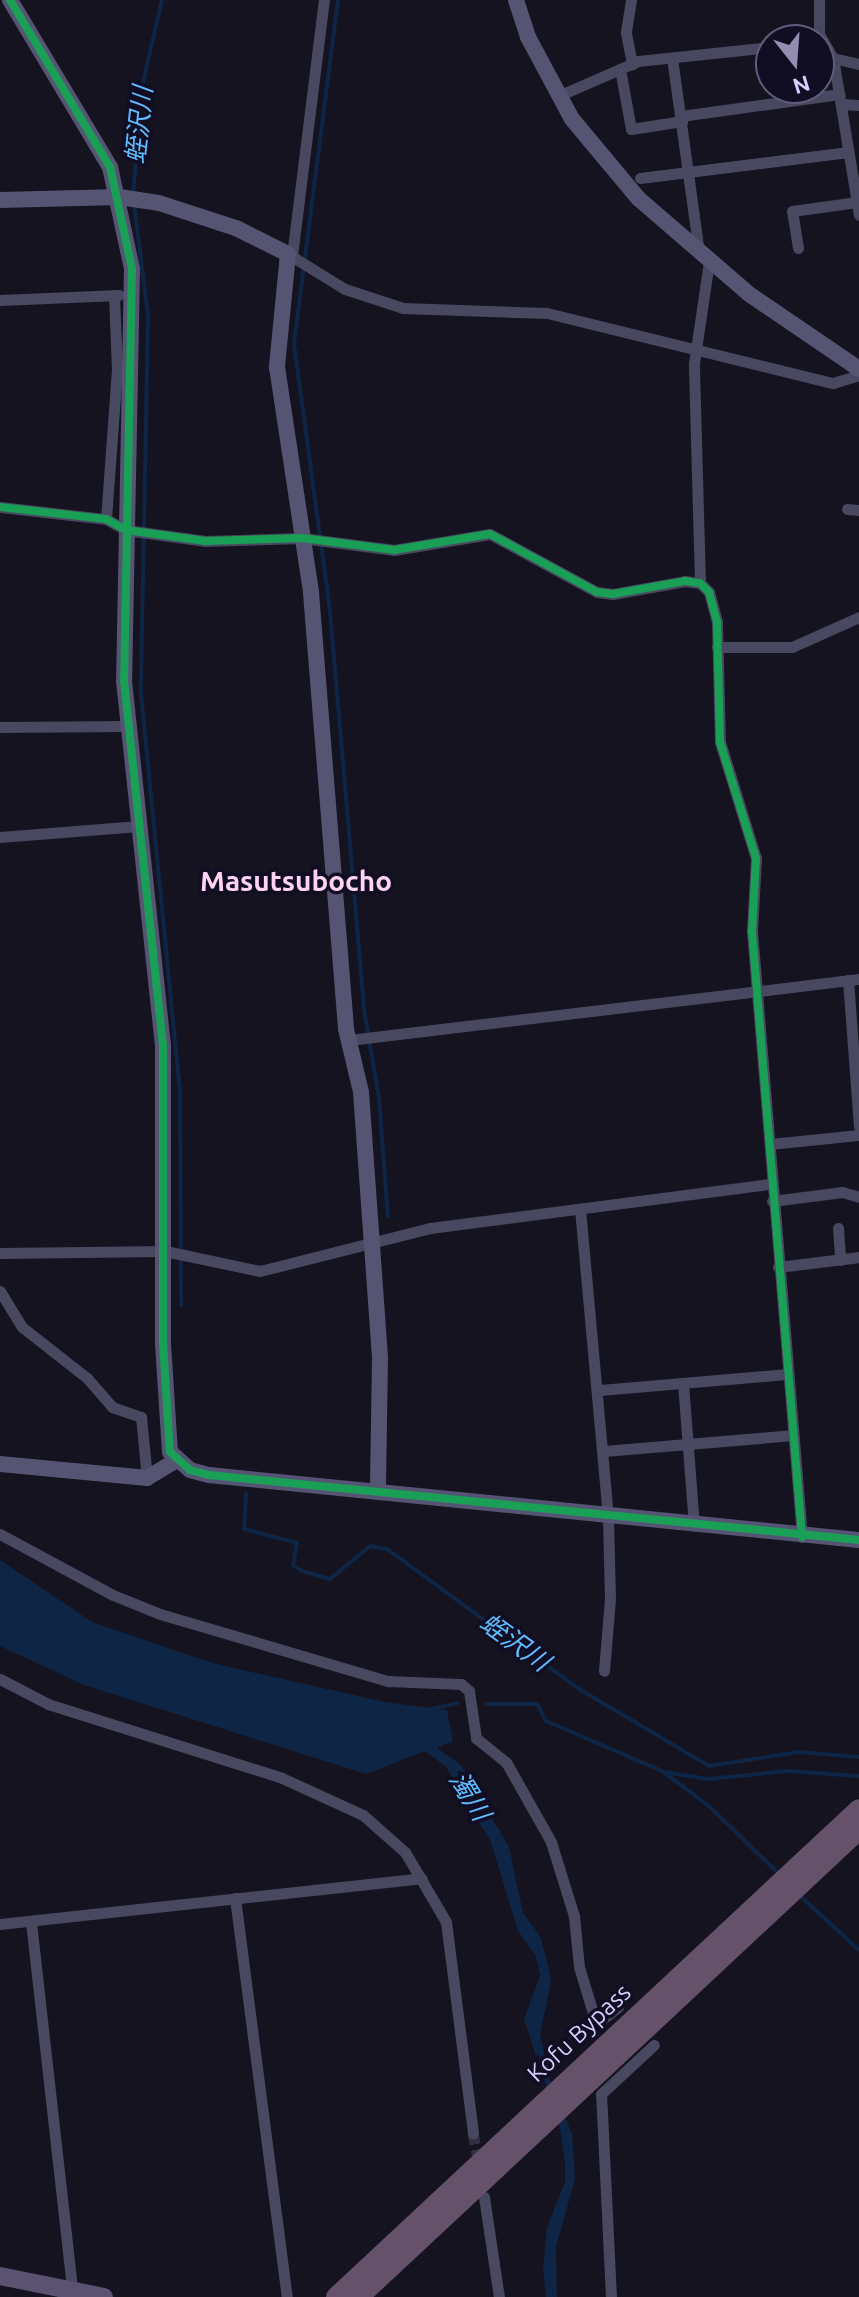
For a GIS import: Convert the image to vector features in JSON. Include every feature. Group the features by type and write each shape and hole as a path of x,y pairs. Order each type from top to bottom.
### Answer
{"highway":[{"name":"Kofu Bypass","path":"359,2297 595,2076 798,1876 859,1809"},
{"name":"Kofu Bypass","path":"798,1876 859,1830"},
{"name":"Kofu Bypass","path":"336,2297 594,2055 745,1926"}],"main road":[{"path":"0,2276 104,2297"}],"street":[{"path":"10,0 129,199 131,294 106,519"},
{"path":"324,0 277,367 305,539 352,1040 361,1092 380,1358 378,1489"},
{"path":"516,0 558,96 629,188 704,257 859,372"},
{"path":"631,0 626,33 632,64"},
{"path":"819,0 820,24"},
{"path":"558,96 632,64 755,49"},
{"path":"672,58 704,257 698,351 700,583 714,604 720,742 756,858 757,992 770,1144 770,1184 802,1537"},
{"path":"835,58 859,64"},
{"path":"620,69 631,129 682,119 840,99 859,105"},
{"path":"835,70 852,147 859,215"},
{"path":"640,178 852,147"},
{"path":"0,200 129,199 236,228 292,256 345,289 403,308 547,313 833,383 859,372"},
{"path":"798,248 792,211 857,202"},
{"path":"0,300 131,294"},
{"path":"114,295 123,352 130,531 125,726 163,1045 171,1253 163,1344 169,1438 175,1461"},
{"path":"0,507 106,519 130,531 205,541 305,539 394,550 490,534 597,592 700,583"},
{"path":"717,647 792,647 859,617"},
{"path":"0,727 125,726"},
{"path":"0,837 139,826"},
{"path":"352,1040 853,979 859,1127"},
{"path":"770,1144 859,1135"},
{"path":"0,1253 171,1253 260,1271 430,1228 770,1184"},
{"path":"772,1201 842,1192 859,1197"},
{"path":"580,1209 600,1390 608,1518 610,1599 604,1671"},
{"path":"838,1228 840,1260"},
{"path":"778,1267 859,1257"},
{"path":"0,1291 22,1327 87,1378 112,1407 141,1417 147,1478"},
{"path":"600,1390 788,1374"},
{"path":"683,1383 694,1526"},
{"path":"604,1451 793,1435"},
{"path":"175,1461 209,1475 378,1489 608,1518 859,1540"},
{"path":"0,1464 147,1478 175,1461"},
{"path":"0,1534 113,1595 160,1614 388,1681 461,1684 469,1691 476,1738 506,1762 551,1842 574,1916 579,1967 593,2013 604,2018 618,2007"},
{"path":"0,1679 48,1704 282,1778 363,1815 405,1852 446,1922 473,2133"},
{"path":"0,1924 422,1878"},
{"path":"235,1898 287,2297"},
{"path":"31,1922 73,2293"},
{"path":"611,2297 601,2094 654,2045"},
{"path":"484,2197 499,2297"}],"water":[{"name":"濁川","path":"0,1560 92,1622 212,1663 385,1702 447,1710 453,1741 437,1748 461,1765 509,1847 523,1913 540,1936 551,1982 540,2034 550,2080 572,2134 575,2179 556,2247 557,2297 546,2297 543,2268 547,2227 565,2182 565,2163 560,2129 524,2019 540,1976 536,1956 518,1931 491,1842 446,1767 425,1751 366,1774 84,1685 0,1646"}],"waterway":[{"name":"蛭沢川","path":"133,195 142,87 162,0"},
{"path":"338,0 294,344 330,611 364,1010 379,1098 388,1217"},
{"name":"蛭沢川","path":"134,203 148,316 141,694 180,1092 181,1305"},
{"name":"蛭沢川","path":"246,1493 244,1529 297,1543 293,1565 302,1571 330,1579 370,1546 387,1549 579,1689 709,1766 799,1752 859,1757"},
{"path":"432,1709 457,1703"},
{"path":"486,1704 537,1704 546,1721 662,1771 709,1806 779,1874"},
{"path":"663,1772 708,1779 788,1771 859,1776"},
{"path":"799,1895 859,1950"}],"tunnel":[{"path":"473,2133 479,2165"}],"cycle path":[{"path":"10,0 110,167 132,269 124,681 163,1045 163,1344 170,1452 190,1470 209,1475 859,1540"},
{"path":"0,507 106,519 126,530 205,541 302,538 394,550 490,534 597,592 613,594 685,581 700,583 709,592 717,621 720,742 756,858 752,931 802,1537"}],"district":[{"name":"Masutsubocho","path":"296,881"}]}
